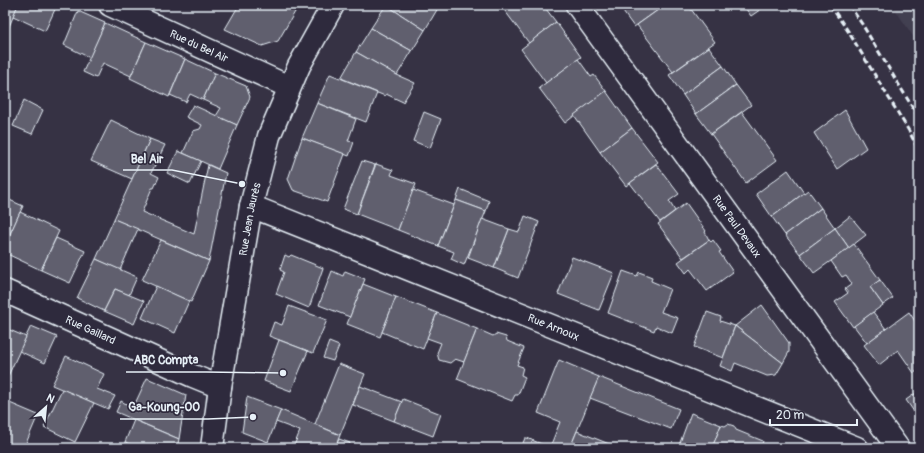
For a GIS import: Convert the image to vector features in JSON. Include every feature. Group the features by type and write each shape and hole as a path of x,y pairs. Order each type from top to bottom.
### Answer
{"street":[{"name":"Rue du Bel Air","path":"110,5 289,87"},
{"name":"Rue Jean Jaurès","path":"212,448 220,387 251,206 269,136 299,66 333,5"},
{"name":"Rue Paul Devaux","path":"577,5 898,448"},
{"name":"Rue Arnoux","path":"251,206 857,448"},
{"name":"Rue Gaillard","path":"5,291 220,387"}],"shaded area":[{"path":"892,5 919,5 919,45"}],"building":[{"path":"5,5 18,5 8,29 5,27"},
{"path":"18,5 57,5 45,31 13,16"},
{"path":"239,5 299,5 278,41 262,46 225,29"},
{"path":"386,5 433,5 438,8 425,30"},
{"path":"386,5 425,30 412,51 371,28"},
{"path":"505,5 543,5 556,22 529,43 502,7"},
{"path":"618,5 665,5 634,27"},
{"path":"665,5 688,5 715,42 673,72 637,25"},
{"path":"743,5 767,5 751,16"},
{"path":"78,11 105,23 90,58 64,45"},
{"path":"556,22 581,57 546,83 521,49"},
{"path":"105,23 146,42 131,76 103,63 96,78 83,72"},
{"path":"371,28 412,51 397,75 356,52"},
{"path":"146,42 185,59 169,97 130,78"},
{"path":"709,47 723,66 683,95 669,75"},
{"path":"356,52 397,75 415,83 403,102 386,94 385,96 341,78"},
{"path":"185,59 215,73 203,100 190,94 186,102 170,95"},
{"path":"578,59 591,77 594,75 606,91 565,123 539,88"},
{"path":"723,66 736,85 696,114 683,95"},
{"path":"215,73 246,86 250,97 237,125 216,116 221,108 203,100"},
{"path":"330,74 377,93 366,122 317,103"},
{"path":"736,85 751,105 711,134 696,114"},
{"path":"606,91 632,128 600,152 574,115"},
{"path":"24,100 43,110 32,134 13,126"},
{"path":"317,103 356,119 348,141 354,142 349,156 302,138"},
{"path":"193,105 237,125 218,169 183,153 193,131 200,129 202,125 186,117"},
{"path":"845,110 866,148 837,169 814,133"},
{"path":"424,112 441,119 430,148 413,141"},
{"path":"742,112 777,160 746,183 711,134"},
{"path":"111,120 150,139 132,179 91,161"},
{"path":"632,128 658,162 626,186 600,152"},
{"path":"302,138 345,154 327,202 293,190 288,179"},
{"path":"150,139 165,145 151,173 159,177 154,188 152,188 142,212 194,234 208,165 226,173 209,261 114,219"},
{"path":"178,151 201,161 190,184 167,173"},
{"path":"362,161 375,165 357,214 343,209"},
{"path":"376,164 393,170 391,175 416,184 398,230 357,214"},
{"path":"656,164 679,194 669,201 675,211 660,222 630,183"},
{"path":"788,170 804,193 772,217 756,194"},
{"path":"460,189 489,201 486,211 456,200"},
{"path":"413,190 454,205 438,246 398,230"},
{"path":"808,190 821,208 785,235 772,217"},
{"path":"5,198 23,206 5,245"},
{"path":"456,200 486,211 464,265 451,259 454,252 438,246"},
{"path":"686,203 706,231 705,232 709,240 683,258 658,224"},
{"path":"821,208 835,228 800,254 785,235"},
{"path":"20,212 59,231 41,270 5,253 5,245"},
{"path":"525,216 539,222 518,278 494,268 509,229 519,232"},
{"path":"850,216 866,235 849,248 835,228"},
{"path":"114,219 138,229 120,270 96,259"},
{"path":"482,219 509,229 494,268 468,258"},
{"path":"835,228 849,248 814,273 800,254"},
{"path":"56,238 85,251 70,283 41,270"},
{"path":"161,240 209,261 191,302 142,280"},
{"path":"709,240 711,242 713,240 721,251 719,252 733,272 707,291 690,269 686,273 678,262"},
{"path":"854,244 880,280 870,287 883,305 853,327 835,302 848,293 845,289 852,284 846,275 842,277 831,261"},
{"path":"285,255 289,257 291,255 323,268 309,308 276,294 284,272 280,270"},
{"path":"572,257 614,273 599,310 558,294"},
{"path":"96,259 137,277 129,295 115,289 104,311 77,298"},
{"path":"332,271 343,276 345,271 365,279 350,317 319,305"},
{"path":"623,271 637,276 639,272 652,277 651,281 670,289 661,312 678,318 672,333 656,326 654,331 608,313"},
{"path":"880,280 893,298 883,305 870,287"},
{"path":"363,284 396,297 380,337 347,324"},
{"path":"156,286 189,301 175,333 142,318"},
{"path":"115,289 144,301 134,324 104,311"},
{"path":"396,297 437,313 423,349 382,332"},
{"path":"762,305 789,343 789,352 783,363 735,326"},
{"path":"289,306 327,320 313,353 269,336 274,322 282,325"},
{"path":"707,312 721,317 720,321 735,326 723,358 694,347"},
{"path":"873,312 886,329 867,343 854,326"},
{"path":"909,312 919,327 919,370 914,373 898,350 879,365 864,345"},
{"path":"437,313 477,329 464,362 455,359 450,363 439,360 437,353 441,343 427,338"},
{"path":"31,326 57,337 45,363 19,351"},
{"path":"735,326 783,363 776,375 767,376 735,363 732,371 720,366"},
{"path":"5,328 26,337 8,376 5,374"},
{"path":"477,329 493,336 496,334 506,337 507,341 524,348 517,365 523,367 521,375 525,377 518,395 515,395 512,401 457,379"},
{"path":"279,340 308,351 291,391 264,381"},
{"path":"329,342 339,346 333,361 323,358"},
{"path":"66,356 104,374 97,389 115,396 108,409 52,385"},
{"path":"559,360 599,377 570,448 550,447 560,422 538,413"},
{"path":"339,364 365,374 340,435 315,424"},
{"path":"599,377 679,409 671,429 590,398"},
{"path":"147,378 186,395 179,439 116,412 121,401 133,408"},
{"path":"360,386 402,402 394,421 353,405"},
{"path":"62,389 94,403 75,442 44,427"},
{"path":"919,391 919,419 906,400"},
{"path":"247,397 281,410 268,442 242,432"},
{"path":"403,399 441,414 433,436 394,421"},
{"path":"5,401 38,415 24,448 5,448"},
{"path":"281,410 340,435 335,448 293,448 300,431 276,422"},
{"path":"691,413 721,425 712,448 678,448"},
{"path":"134,420 179,439 177,448 139,448 125,442"},
{"path":"728,424 734,426 736,430 763,441 761,448 712,448 721,425 725,426"},
{"path":"577,431 619,448 570,448"},
{"path":"525,438 527,438 551,448 521,448"},
{"path":"339,439 350,443 348,448 335,448"}],"railway":[{"path":"830,5 848,31 909,131 919,151"},
{"path":"849,5 919,118"}],"place":[{"name":"Bel Air","path":"242,184"},
{"name":"ABC Compta","path":"283,373"},
{"name":"Ga-Koung-OO","path":"253,417"}]}
